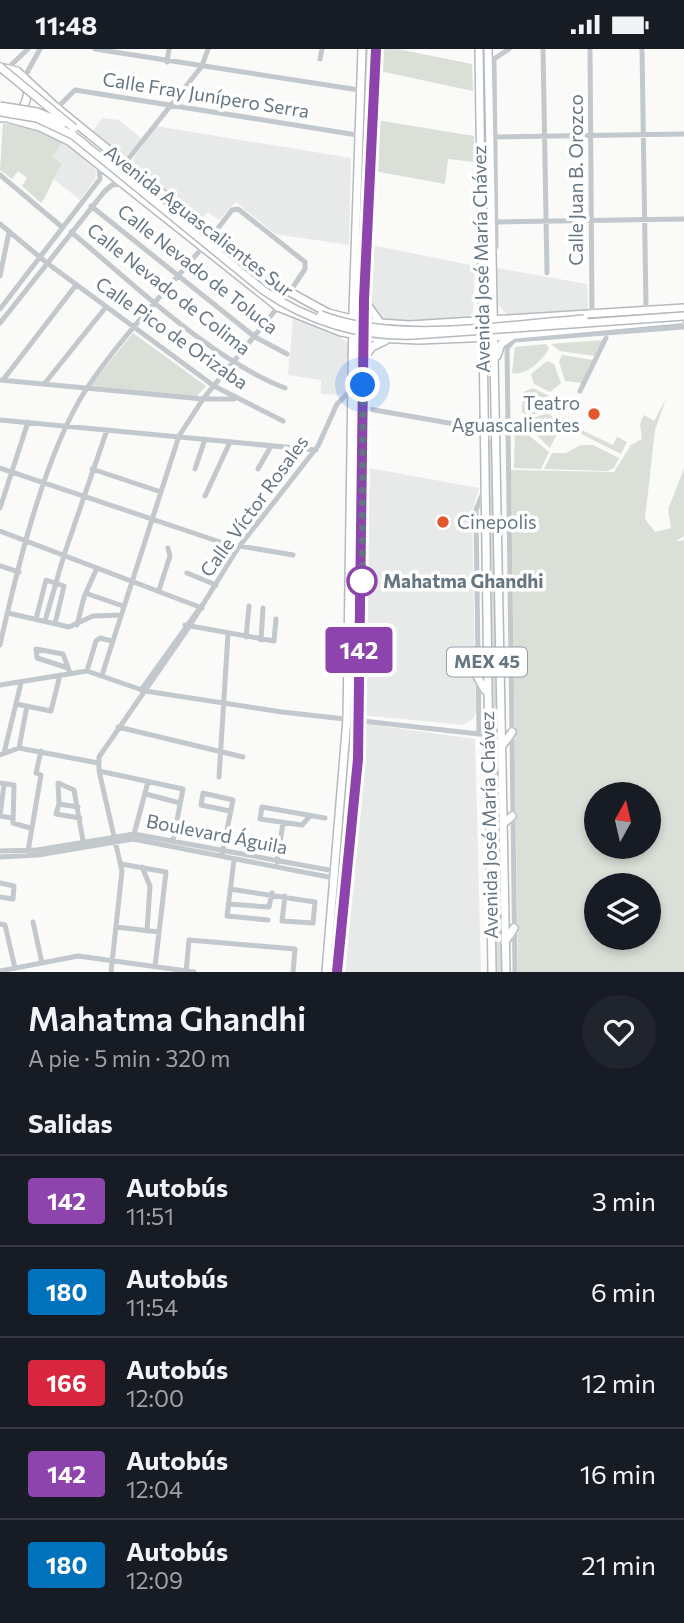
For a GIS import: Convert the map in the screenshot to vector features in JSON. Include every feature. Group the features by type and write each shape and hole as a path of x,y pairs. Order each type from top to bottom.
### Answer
{"main road":[{"path":"345,318 353,303 362,49"},
{"path":"337,972 345,876 355,803 359,720 363,337 376,49"},
{"name":"Avenida José María Chávez","path":"479,49 483,493 492,972"},
{"name":"Avenida José María Chávez","path":"488,49 492,319 498,446 506,972"},
{"path":"3,66 74,128"},
{"name":"Avenida Aguascalientes Sur","path":"3,66 25,80 212,236 289,293 345,318 400,325 592,311 650,311"},
{"path":"4,118 18,113 25,104 28,93 25,80"},
{"path":"359,94 363,105 363,127 372,130"},
{"path":"40,127 36,116 40,107 47,105 57,108"},
{"name":"Avenida Aguascalientes Sur","path":"0,106 37,112 74,128 265,286 300,307 348,324 380,330 454,328 684,308"},
{"name":"Avenida Aguascalientes Sur","path":"0,112 37,118 73,135 267,293 336,326 389,336 684,317"},
{"name":"Avenida Aguascalientes Sur","path":"4,118 40,127 79,148 278,307 337,331 388,340 517,337 684,317"},
{"path":"357,135 366,139 369,172"},
{"path":"364,299 375,319 382,324"},
{"path":"345,318 353,303"},
{"path":"492,304 508,318"},
{"path":"468,321 481,306"},
{"path":"545,332 541,322 552,314"},
{"path":"345,318 348,325 337,331 347,338 352,352"},
{"path":"326,972 347,719 352,335 345,318"},
{"path":"620,333 640,324"},
{"path":"398,340 393,333 400,325"},
{"path":"596,328 607,336"},
{"path":"495,363 501,344 517,337"},
{"path":"460,338 473,343 482,359"},
{"path":"363,362 372,347 388,340"},
{"path":"483,429 493,435 498,446"},
{"path":"477,676 487,698"},
{"path":"501,746 512,732"},
{"path":"503,824 512,816"},
{"path":"505,942 514,928"}],"street":[{"path":"25,80 32,59 40,49"},
{"path":"95,49 359,94"},
{"path":"167,61 169,49"},
{"path":"125,163 202,66 208,49"},
{"path":"320,59 322,49"},
{"name":"Avenida José María Chávez","path":"492,254 496,247 494,59 509,49"},
{"path":"543,49 547,273"},
{"name":"Calle Juan B. Orozco","path":"590,49 592,311"},
{"path":"642,49 645,220 650,311"},
{"path":"3,66 26,51"},
{"name":"Calle Fray Junípero Serra","path":"57,108 75,90 357,135"},
{"path":"495,137 684,134"},
{"path":"0,309 94,186 101,170 79,148"},
{"name":"Calle Nevado de Colima","path":"0,175 62,227"},
{"path":"0,323 91,206 112,185 126,184"},
{"path":"94,186 104,192"},
{"name":"Calle Nevado de Toluca","path":"91,206 255,337 287,354"},
{"path":"212,236 232,210 238,209 305,262 305,269 289,293"},
{"path":"496,222 546,226 592,221 684,219"},
{"name":"Calle Pico de Orizaba","path":"0,224 39,257 214,386 236,400 283,421"},
{"path":"0,276 9,232"},
{"name":"Calle Nevado de Colima","path":"71,232 157,303 234,361 256,376 285,388"},
{"path":"0,645 27,541 66,426 88,387 202,248"},
{"path":"1,380 76,285"},
{"path":"46,383 106,307"},
{"path":"102,675 179,436 203,399 278,307"},
{"name":"Avenida Aguascalientes Sur","path":"517,337 607,336 684,327"},
{"path":"580,391 607,336"},
{"name":"Avenida José María Chávez","path":"515,972 506,351 517,337"},
{"path":"1,380 236,400"},
{"name":"Calle Víctor Rosales","path":"98,763 118,727 216,585 239,547 316,450 337,404 351,390"},
{"path":"363,408 483,429"},
{"path":"0,420 316,450"},
{"path":"0,508 28,422"},
{"path":"45,621 64,555 107,430"},
{"path":"195,469 205,439"},
{"path":"205,496 230,442"},
{"path":"258,469 271,446"},
{"path":"498,446 507,448"},
{"path":"0,468 239,547 293,555"},
{"path":"498,469 507,468"},
{"path":"92,469 161,492"},
{"path":"479,734 475,510 483,493"},
{"path":"0,531 201,606"},
{"path":"159,590 170,556 168,548"},
{"path":"0,566 19,572"},
{"path":"77,625 84,597 88,594 97,568"},
{"path":"187,573 216,585"},
{"path":"36,619 46,580 64,586 55,624"},
{"path":"88,594 123,606"},
{"path":"93,616 98,599"},
{"path":"0,603 10,605"},
{"path":"246,637 248,606"},
{"path":"261,640 262,608"},
{"path":"8,613 69,627 93,616 120,615"},
{"path":"187,626 274,642 276,619"},
{"path":"219,777 228,634"},
{"path":"87,671 96,641 100,638 112,641"},
{"path":"69,670 63,654 36,649 37,658 69,670 102,675 142,692 488,735"},
{"path":"0,685 60,675 69,670"},
{"path":"16,704 51,711 60,675"},
{"path":"2,754 21,683"},
{"path":"19,748 27,706"},
{"path":"118,727 243,757"},
{"path":"2,754 19,748 98,763 121,864 111,972"},
{"path":"28,851 41,775 36,773 41,751"},
{"path":"99,771 183,789 173,841"},
{"path":"134,834 148,782"},
{"path":"80,818 58,817 55,814 59,804 56,790 58,783 72,787 76,795 80,818 83,841"},
{"path":"12,818 1,816 2,784 14,785 13,823 30,828"},
{"path":"222,854 233,800 203,793 201,805 230,811"},
{"path":"146,794 180,803"},
{"path":"59,795 76,795"},
{"path":"59,804 78,807"},
{"path":"310,815 302,825 260,819 262,807 310,815 326,818"},
{"path":"177,820 185,821"},
{"path":"277,862 284,823"},
{"name":"Boulevard Águila","path":"0,854 38,855 134,834 173,841 234,859 345,876"},
{"name":"Boulevard Águila","path":"0,854 114,838 277,862 334,875"},
{"path":"234,859 227,916 268,920"},
{"path":"121,864 166,872 152,968"},
{"path":"142,867 150,886 147,931"},
{"path":"0,883 14,886 13,899 0,897"},
{"path":"150,886 163,888"},
{"path":"230,889 272,893 314,902 313,923 282,921 285,896"},
{"path":"228,904 269,907 272,893"},
{"path":"33,922 42,963"},
{"path":"3,925 3,933 9,944 15,968"},
{"path":"116,927 159,932"},
{"path":"186,971 189,940 295,949 293,972"},
{"path":"0,943 9,944"},
{"path":"2,971 30,969 42,963 78,956 194,972"},
{"path":"132,972 133,964"}],"shaded area":[{"path":"365,49 373,49 368,126 365,125 361,99"},
{"path":"382,49 397,49 472,64 473,91 380,71"},
{"path":"102,118 119,120 141,138 125,159 91,134"},
{"path":"376,120 474,136 474,162 448,159 445,184 374,171"},
{"path":"3,123 30,128 63,142 52,156 62,165 41,203 22,186 27,178 18,171 12,179 0,170"},
{"path":"156,126 351,158 349,245 275,234 236,202 219,220 208,212 201,220 135,169 134,157"},
{"path":"362,141 365,230 360,318 357,236"},
{"path":"63,142 96,170 95,179 80,200 51,177 62,166 52,156"},
{"path":"372,245 475,266 473,313 466,318 382,322 370,305"},
{"path":"497,268 587,284 588,309 508,315 498,305"},
{"path":"293,319 336,334 348,344 348,395 321,394 321,380 288,375"},
{"path":"133,333 206,386 196,397 90,386"},
{"path":"603,340 595,356 560,351 551,344"},
{"path":"546,344 549,349 533,367 512,373 515,347"},
{"path":"562,355 593,360 582,383 565,381 559,362"},
{"path":"547,361 554,364 561,383 550,392 534,384 531,374"},
{"path":"533,388 549,396 548,409 529,416 522,412 523,392"},
{"path":"666,399 655,430 645,519 655,532 671,528 668,509 684,469 684,536 675,542 684,540 684,972 518,972 511,470 614,472 631,445 642,439 640,424 644,415 654,421"},
{"path":"548,413 561,425 550,448 527,426 530,419"},
{"path":"567,423 613,445 617,437 627,442 621,454 565,426"},
{"path":"515,424 549,452 541,469 514,468"},
{"path":"486,440 491,440 492,460 497,473 504,972 493,972"},
{"path":"581,445 593,445 619,458 614,468 607,471 544,469 552,453 566,453"},
{"path":"369,468 479,488 472,512 476,712 474,718 463,725 361,715"},
{"path":"359,723 475,739 481,972 338,972"}],"bus line":[{"name":"142","path":"337,972 358,759 364,299 376,49"}],"place":[{"name":"Teatro Aguascalientes","path":"594,414"},
{"name":"Cinepolis","path":"443,522"},
{"name":"Mahatma Ghandhi","path":"362,581"}],"route":[{"path":"362,581 362,586 363,385"}]}
